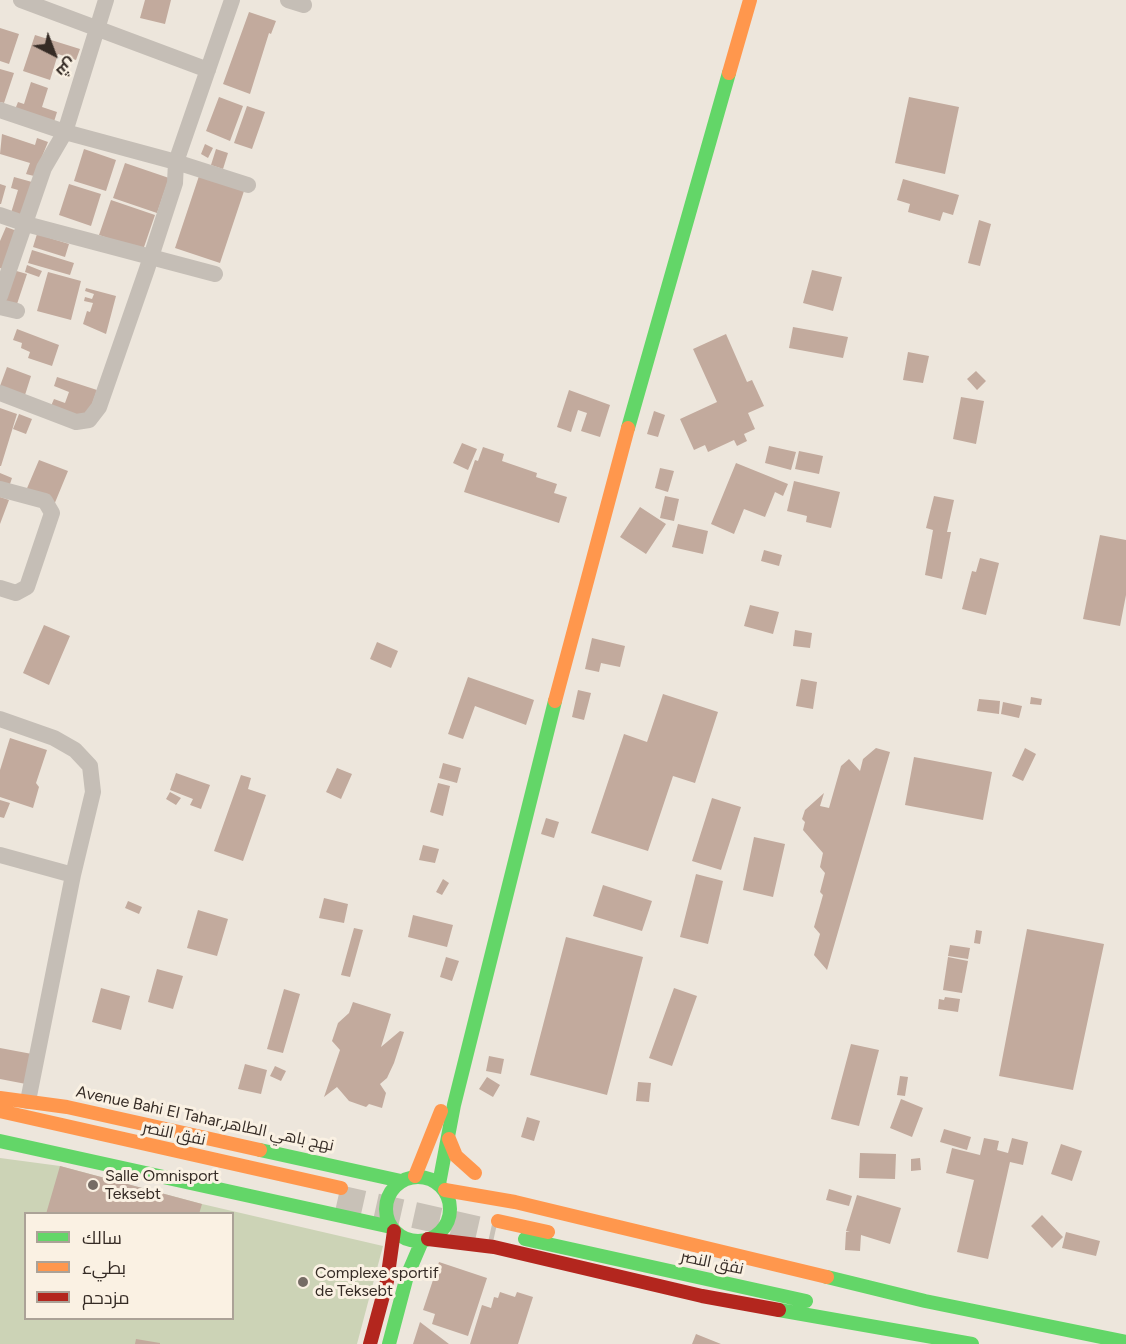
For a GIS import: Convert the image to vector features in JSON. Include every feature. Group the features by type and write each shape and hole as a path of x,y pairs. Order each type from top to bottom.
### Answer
{"main road":[{"path":"389,1344 407,1276 425,1240 436,1236 447,1223 450,1206 442,1187 454,1106 478,1006 578,611 667,285 750,0"},
{"path":"370,1344 387,1281 393,1229 385,1207 388,1197 408,1178 434,1132 478,1006"},
{"name":"Avenue Bahi El Tahar,نهج باهي الطاهر","path":"0,1098 28,1101 197,1134 408,1178"},
{"name":"نفق النصر","path":"0,1111 340,1193 0,1125"},
{"path":"449,1139 456,1156 475,1173"},
{"path":"0,1141 393,1229 407,1239 494,1247 702,1296 972,1344"},
{"path":"408,1178 428,1178 442,1187 515,1202 1070,1338 1126,1342"},
{"name":"نفق النصر","path":"919,1335 890,1319 497,1227 898,1303 925,1301"}],"street":[{"path":"21,0 208,70"},
{"path":"0,296 44,168 65,132 106,0"},
{"path":"0,393 76,422 89,420 99,407 175,183 176,162 232,0"},
{"path":"0,110 65,132 176,162 248,185"},
{"path":"0,215 215,274"},
{"path":"0,308 17,311"},
{"path":"0,489 45,501 52,513 27,587 16,593 0,588"},
{"path":"0,719 54,738 75,750 90,766 93,792 72,875 28,1101"},
{"path":"0,855 72,875"}],"green space":[{"name":"Complexe sportif de Teksebt","path":"0,1158 60,1166 202,1204 383,1246 357,1344 0,1344"}],"building":[{"path":"145,0 171,0 165,24 140,18"},
{"path":"249,12 276,21 271,34 269,33 250,94 223,84"},
{"path":"0,28 19,34 9,64 0,61"},
{"path":"35,35 80,49 76,60 58,54 50,80 23,71"},
{"path":"0,69 14,73 4,103 0,102"},
{"path":"31,82 48,88 42,107 57,112 53,125 14,112 18,102 24,104"},
{"path":"219,97 243,106 230,141 206,131"},
{"path":"909,97 959,107 945,174 895,163"},
{"path":"247,106 265,112 252,149 234,143"},
{"path":"2,134 35,145 37,138 48,142 34,176 26,174 30,163 0,154"},
{"path":"205,144 213,148 208,158 201,154"},
{"path":"84,149 116,160 106,191 74,181"},
{"path":"216,149 228,153 223,169 211,165"},
{"path":"125,163 169,178 157,213 113,198"},
{"path":"199,176 244,191 220,263 175,248"},
{"path":"14,177 32,182 20,216 11,213 18,190 11,188"},
{"path":"903,179 959,195 953,215 943,212 940,221 908,212 910,204 897,200"},
{"path":"0,184 6,186 1,204 0,204"},
{"path":"69,184 101,194 91,226 59,215"},
{"path":"111,200 155,215 143,250 99,235"},
{"path":"979,220 991,224 980,266 968,263"},
{"path":"6,227 20,232 7,271 0,268 0,241"},
{"path":"37,234 69,244 65,257 33,247"},
{"path":"32,250 74,263 70,275 28,263"},
{"path":"27,265 42,271 39,277 25,272"},
{"path":"13,270 27,274 16,307 3,303"},
{"path":"812,270 842,277 833,311 803,303"},
{"path":"48,272 81,281 71,320 37,311"},
{"path":"86,288 116,296 106,334 83,324 87,311 90,312 93,303 84,301 85,297 92,299 94,294 85,291"},
{"path":"793,327 848,337 843,358 789,348"},
{"path":"17,329 59,345 52,366 28,358 30,352 21,348 22,343 13,340"},
{"path":"726,334 747,382 752,380 764,406 748,413 755,429 744,434 747,441 737,446 734,440 708,452 705,445 694,450 680,419 717,402 693,349"},
{"path":"908,352 929,356 923,383 903,380"},
{"path":"7,367 31,376 25,395 0,386"},
{"path":"976,371 986,381 977,390 967,379"},
{"path":"57,377 97,390 87,418 51,406 54,399 65,403 69,392 54,386"},
{"path":"569,390 610,405 600,437 581,431 587,413 578,410 571,432 557,427"},
{"path":"961,397 984,401 976,444 953,439"},
{"path":"0,408 17,414 1,466 0,466"},
{"path":"654,411 665,415 658,437 647,434"},
{"path":"19,414 32,419 26,434 13,429"},
{"path":"462,443 477,449 468,470 453,463"},
{"path":"769,446 796,452 791,470 765,463"},
{"path":"483,447 504,454 502,461 537,473 536,477 557,484 554,493 567,497 559,523 464,492 475,460 478,461"},
{"path":"799,451 823,456 819,474 795,469"},
{"path":"39,460 68,471 54,505 25,493"},
{"path":"736,463 788,484 783,496 775,492 765,517 744,509 734,534 711,524"},
{"path":"660,468 674,471 668,492 655,488"},
{"path":"0,473 12,478 8,490 0,487"},
{"path":"794,481 840,492 831,528 806,522 807,516 787,511"},
{"path":"665,496 679,499 674,521 660,518"},
{"path":"934,496 954,500 947,532 951,532 942,579 925,575 933,530 926,528"},
{"path":"0,497 9,500 0,524"},
{"path":"640,507 666,524 646,554 620,537"},
{"path":"678,524 708,531 703,554 672,547"},
{"path":"1100,535 1126,540 1126,595 1120,626 1083,619"},
{"path":"764,550 782,555 779,566 761,561"},
{"path":"980,558 999,563 986,615 962,609 972,571 976,572"},
{"path":"750,605 779,612 773,634 744,626"},
{"path":"44,625 70,636 49,685 23,673"},
{"path":"795,630 812,633 810,648 793,646"},
{"path":"592,638 625,646 620,667 601,663 599,672 585,669"},
{"path":"377,642 398,651 391,668 370,659"},
{"path":"468,677 534,700 526,725 475,706 463,739 448,734"},
{"path":"801,679 817,682 813,709 796,706"},
{"path":"578,690 591,693 584,720 572,717"},
{"path":"663,694 718,712 695,783 673,776 648,851 591,833 624,734 647,742"},
{"path":"1031,697 1042,699 1041,705 1030,704"},
{"path":"979,699 1000,701 999,714 977,711"},
{"path":"1003,702 1022,706 1019,718 1001,714"},
{"path":"10,738 47,750 36,783 39,787 33,808 0,797 0,770"},
{"path":"876,748 890,752 827,970 814,955 820,934 814,927 823,895 820,892 825,873 820,867 823,853 803,830 805,822 802,819 805,810 824,793 820,806 829,808 841,766 849,759 860,771 863,759"},
{"path":"1025,748 1036,754 1023,781 1012,776"},
{"path":"914,757 992,772 983,820 905,805"},
{"path":"443,763 461,768 457,783 439,778"},
{"path":"337,768 352,774 341,799 326,792"},
{"path":"176,773 210,785 201,809 190,805 193,799 170,790"},
{"path":"241,775 251,778 248,789 266,795 243,861 214,851"},
{"path":"438,783 450,786 443,816 430,812"},
{"path":"170,792 181,798 176,805 166,799"},
{"path":"712,798 741,807 721,870 692,861"},
{"path":"0,800 10,803 4,818 0,817"},
{"path":"546,818 559,822 554,838 541,834"},
{"path":"754,837 785,844 773,897 743,890"},
{"path":"423,845 439,849 435,863 419,860"},
{"path":"696,874 723,881 708,944 680,937"},
{"path":"443,879 449,883 442,895 436,892"},
{"path":"603,885 652,901 642,931 593,916"},
{"path":"324,898 348,904 344,923 319,918"},
{"path":"128,901 142,907 139,914 125,908"},
{"path":"198,910 228,919 217,956 187,948"},
{"path":"413,915 453,925 447,947 408,937"},
{"path":"354,928 363,930 350,977 341,975"},
{"path":"1027,929 1104,944 1073,1090 999,1076"},
{"path":"976,930 982,931 980,944 974,943"},
{"path":"566,937 643,957 607,1095 530,1075"},
{"path":"950,945 970,948 968,959 948,956"},
{"path":"446,957 459,961 452,981 440,977"},
{"path":"948,957 968,961 962,993 943,990"},
{"path":"157,969 183,976 173,1009 148,1002"},
{"path":"101,988 130,996 121,1030 92,1022"},
{"path":"674,988 697,996 672,1066 649,1058"},
{"path":"284,989 300,994 283,1053 267,1049"},
{"path":"945,997 960,999 958,1012 938,1009 939,999 944,1000"},
{"path":"353,1002 391,1014 381,1047 400,1031 404,1032 394,1063 387,1078 380,1084 386,1093 382,1108 369,1104 366,1107 349,1101 337,1087 324,1097 340,1050 332,1041 338,1023 349,1013"},
{"path":"851,1044 879,1050 859,1126 831,1119"},
{"path":"0,1048 32,1054 26,1084 0,1079"},
{"path":"489,1056 504,1059 501,1074 486,1071"},
{"path":"245,1064 267,1070 261,1094 238,1089"},
{"path":"275,1066 286,1071 281,1081 270,1076"},
{"path":"900,1076 908,1077 905,1096 897,1095"},
{"path":"487,1077 500,1085 493,1097 479,1089"},
{"path":"638,1082 651,1083 649,1102 636,1101"},
{"path":"901,1099 923,1108 912,1137 890,1128"},
{"path":"527,1117 540,1121 534,1141 521,1137"},
{"path":"944,1129 971,1137 967,1150 940,1142"},
{"path":"984,1138 999,1141 997,1150 1008,1153 1012,1138 1028,1142 1023,1165 1010,1162 988,1259 957,1252 974,1180 946,1173 952,1148 980,1155"},
{"path":"1061,1144 1082,1151 1072,1181 1051,1174"},
{"path":"860,1153 896,1154 895,1179 859,1178"},
{"path":"920,1158 921,1170 911,1171 911,1159"},
{"name":"Salle Omnisport Teksebt","path":"60,1166 202,1204 200,1212 47,1212"},
{"path":"829,1189 852,1196 849,1206 826,1200"},
{"path":"857,1195 901,1208 890,1244 861,1235 860,1251 845,1250 846,1232 850,1232 846,1231"},
{"path":"1042,1215 1063,1237 1052,1248 1031,1226"},
{"path":"1066,1232 1100,1241 1096,1256 1062,1248"},
{"path":"439,1262 487,1278 468,1336 432,1324 435,1314 423,1310"},
{"path":"500,1292 515,1297 517,1292 533,1297 518,1344 470,1344 482,1305 491,1308 494,1297 498,1298"},
{"path":"420,1322 449,1344 413,1344"},
{"path":"696,1334 721,1344 692,1344"},
{"path":"136,1339 160,1343 160,1344 135,1344"}],"tunnel":[{"path":"338,1198 495,1233"}],"traffic: fast":[{"path":"628,428 729,73"},
{"path":"439,1184 454,1105 555,701"},
{"path":"0,1141 391,1227"},
{"path":"260,1150 401,1181"},
{"path":"412,1177 424,1177 441,1186 448,1197 450,1209 448,1221 441,1232 424,1241 412,1241 400,1236 391,1227 386,1215 386,1203 391,1191 400,1182 412,1177"},
{"path":"525,1239 806,1301"},
{"path":"389,1344 407,1276 422,1241"},
{"path":"827,1277 925,1301 1126,1342"},
{"path":"779,1310 972,1344"}],"traffic: slow":[{"path":"729,73 750,0"},
{"path":"555,701 628,428"},
{"path":"0,1098 67,1107 260,1150"},
{"path":"0,1111 341,1188"},
{"path":"415,1176 441,1111"},
{"path":"449,1139 456,1156 475,1173"},
{"path":"445,1190 515,1202 827,1277"},
{"path":"498,1221 548,1232"}],"traffic: jam":[{"path":"370,1344 387,1281 394,1231"},
{"path":"428,1239 494,1247 702,1296 779,1310"}],"place":[{"name":"Salle Omnisport Teksebt","path":"93,1185"},
{"name":"Complexe sportif de Teksebt","path":"303,1282"}]}
